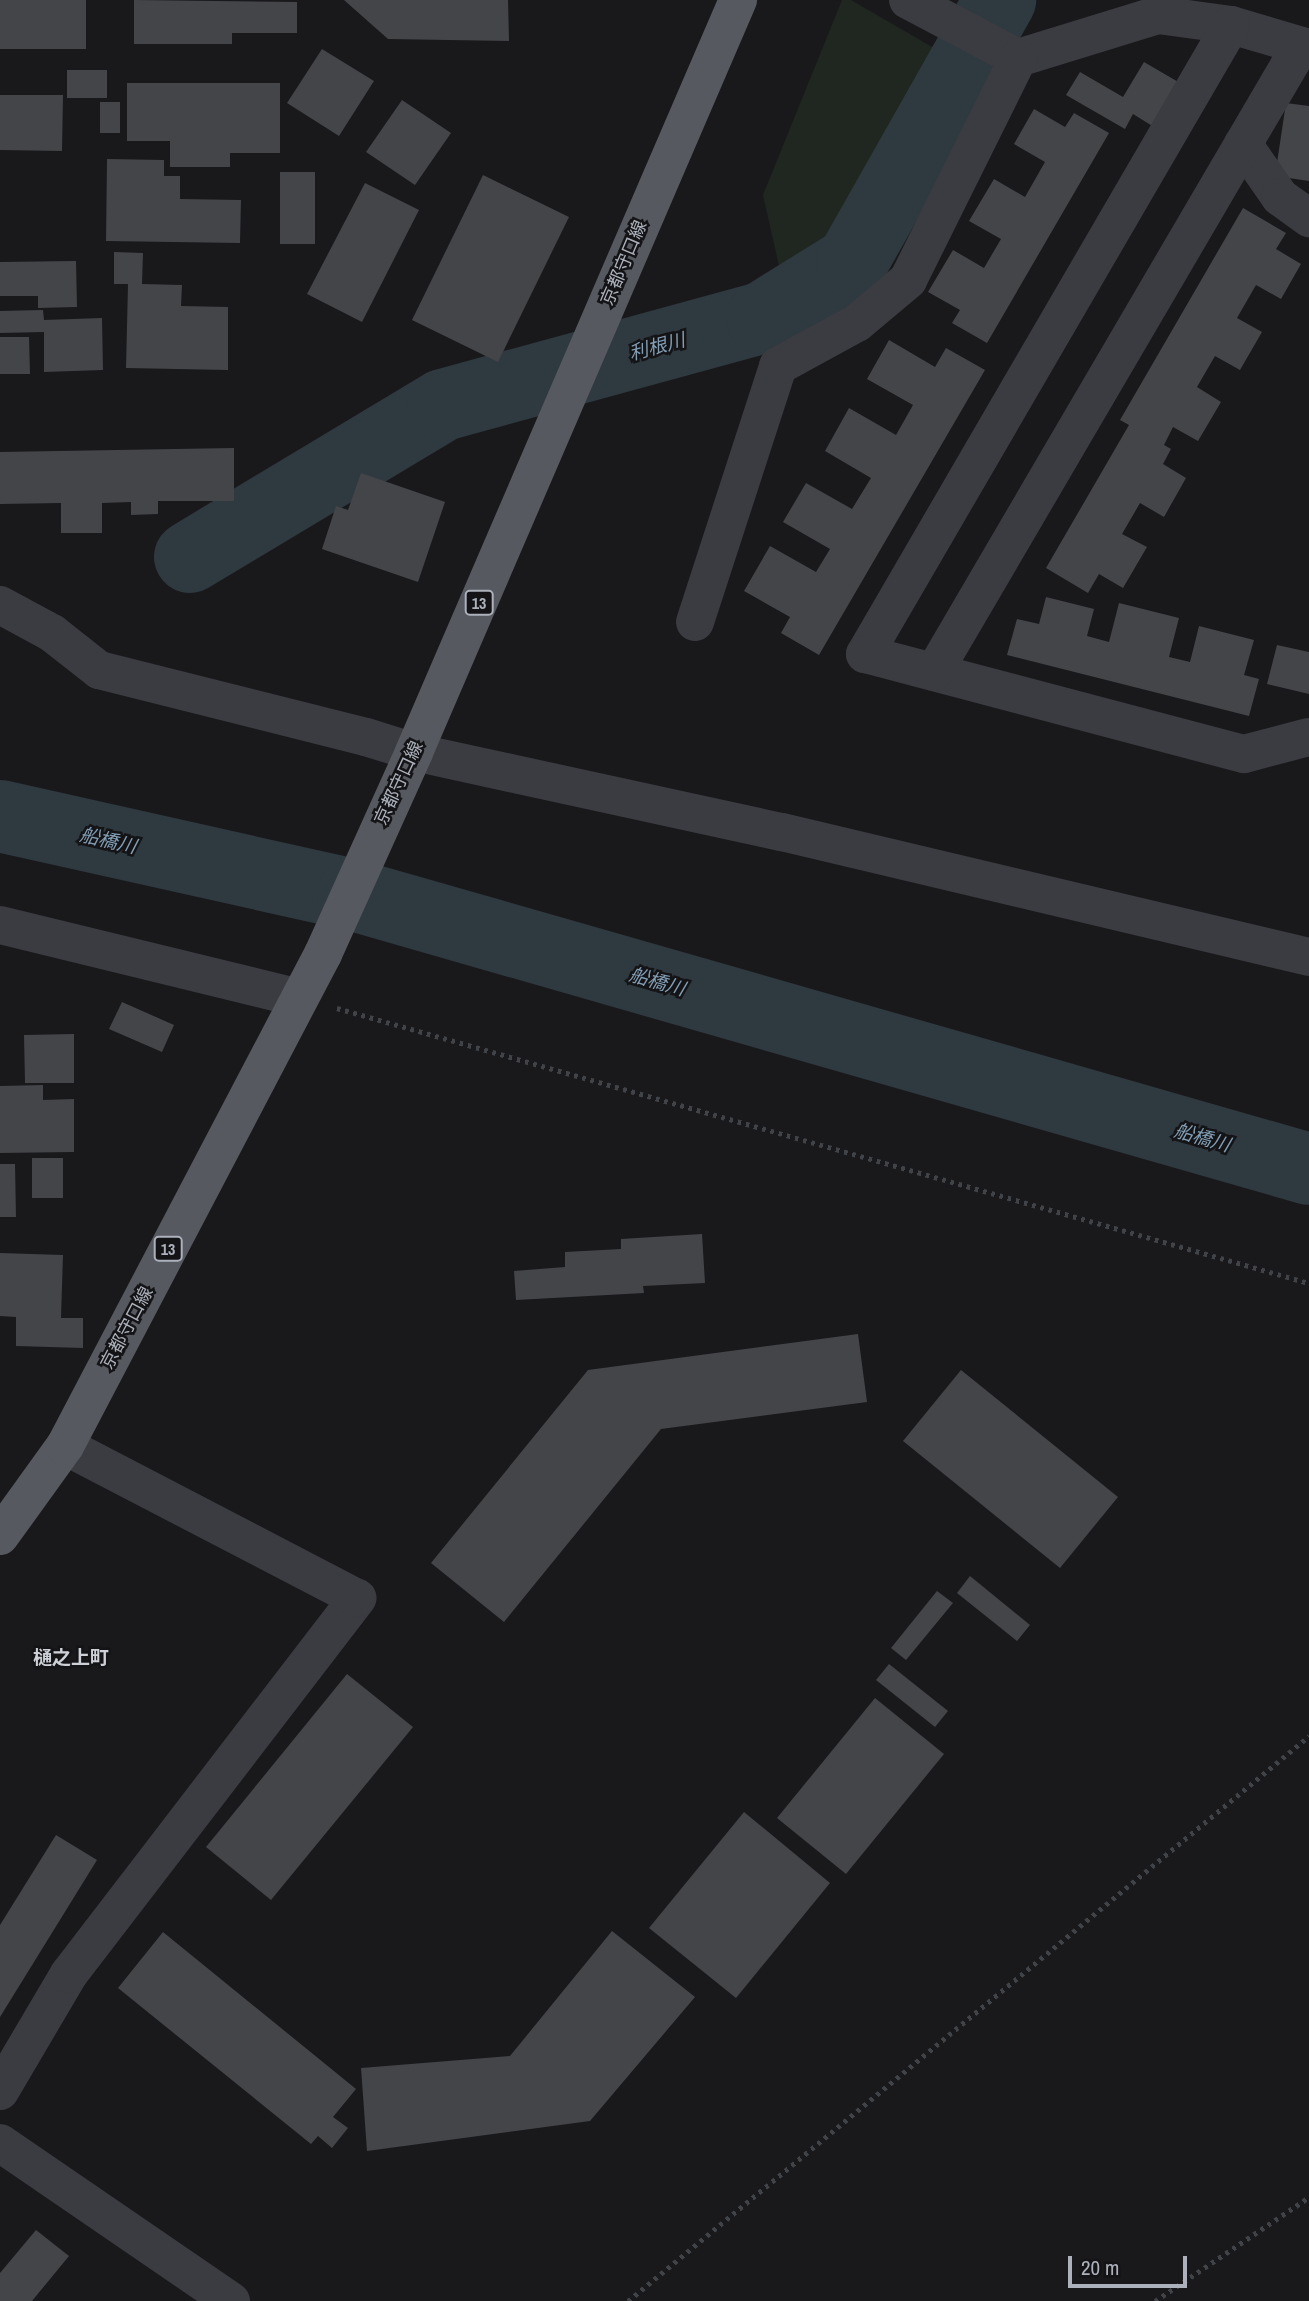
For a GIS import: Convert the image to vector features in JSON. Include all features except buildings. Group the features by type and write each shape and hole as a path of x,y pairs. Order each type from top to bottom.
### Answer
{"main road":[{"name":"京都守口線","path":"0,1536 65,1446 323,954 414,752 738,0"}],"street":[{"path":"908,0 1010,53 1158,7 1304,47 1243,144 934,673"},
{"path":"1231,25 865,654 1244,754 1309,737"},
{"path":"695,622 778,366 856,323 908,279 1010,53"},
{"path":"1243,144 1280,197 1309,218"},
{"path":"0,605 52,633 99,670 366,737 414,752 782,832 1309,957"},
{"path":"8,930 299,998"},
{"path":"0,2091 69,1974 357,1598 65,1446"},
{"path":"0,2143 231,2301"}],"path":[{"path":"299,998 1309,1283"},
{"path":"628,2301 1309,1736"},
{"path":"1155,2301 1309,2197"}],"shaded area":[{"path":"842,0 851,0 946,55 846,241 782,279 763,195"}],"waterway":[{"name":"利根川","path":"190,557 443,405 762,318 852,262 1000,0"},
{"name":"船橋川","path":"0,816 353,895 1309,1169"}],"district":[{"name":"樋之上町","path":"71,1658"}]}
